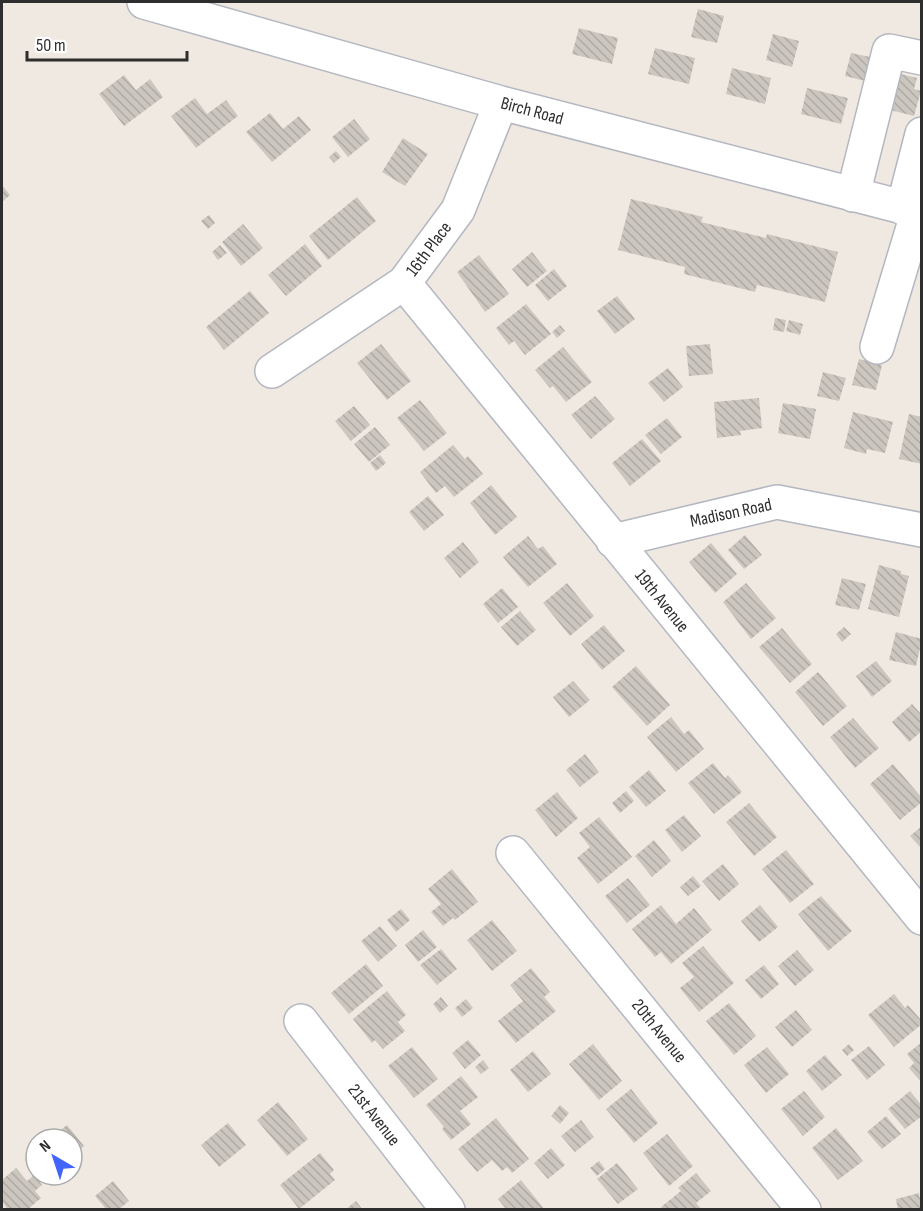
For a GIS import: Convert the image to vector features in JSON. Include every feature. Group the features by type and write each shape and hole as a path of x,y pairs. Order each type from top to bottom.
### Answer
{"street":[{"name":"Birch Road","path":"144,2 501,103 914,210"},
{"path":"853,195 890,51 921,58"},
{"name":"16th Place","path":"272,371 404,283 458,210 501,103"},
{"path":"870,124 921,135 914,210 877,346"},
{"name":"19th Avenue","path":"404,283 921,918"},
{"name":"Madison Road","path":"613,541 777,502 921,530"},
{"name":"20th Avenue","path":"513,853 804,1209"},
{"name":"21st Avenue","path":"301,1021 448,1209"}],"building":[{"path":"698,9 724,16 717,43 691,37"},
{"path":"579,28 618,38 612,64 572,54"},
{"path":"773,34 799,41 792,67 766,60"},
{"path":"655,48 695,58 689,84 648,74"},
{"path":"851,53 875,58 869,82 845,76"},
{"path":"732,68 771,78 765,104 726,94"},
{"path":"892,72 917,78 914,89 921,91 914,116 882,108"},
{"path":"124,75 136,90 150,79 163,97 124,126 99,94"},
{"path":"807,88 848,98 841,124 801,114"},
{"path":"195,98 207,114 226,100 238,116 196,148 171,116"},
{"path":"270,113 283,129 299,116 311,130 272,162 246,132"},
{"path":"354,119 370,139 348,157 332,137"},
{"path":"403,138 428,154 405,186 382,172"},
{"path":"336,151 341,157 334,163 329,157"},
{"path":"2,185 10,195 2,202"},
{"path":"357,197 376,221 328,260 309,236"},
{"path":"631,199 703,217 701,222 766,238 767,234 838,252 825,302 757,285 755,292 684,274 685,267 618,250"},
{"path":"209,215 215,223 208,229 201,221"},
{"path":"243,224 263,248 241,266 222,242"},
{"path":"305,244 322,266 286,296 268,275"},
{"path":"220,245 227,253 218,260 212,252"},
{"path":"532,252 547,271 527,287 512,269"},
{"path":"479,255 509,294 485,312 457,272"},
{"path":"554,269 567,286 548,301 535,285"},
{"path":"250,291 269,313 224,350 206,327"},
{"path":"617,296 635,319 615,334 597,311"},
{"path":"526,304 551,334 525,355 514,341 509,345 496,328"},
{"path":"775,318 786,320 784,332 773,330"},
{"path":"789,320 803,324 800,335 786,331"},
{"path":"560,325 565,331 557,338 552,332"},
{"path":"381,344 411,381 387,400 357,363"},
{"path":"710,344 713,374 689,376 686,346"},
{"path":"563,347 592,382 566,402 535,370"},
{"path":"859,359 882,365 876,390 852,385"},
{"path":"668,368 683,387 664,402 648,383"},
{"path":"823,372 846,378 839,401 817,396"},
{"path":"595,396 615,419 591,439 571,415"},
{"path":"759,398 762,428 740,431 741,435 717,438 714,402"},
{"path":"420,400 447,433 424,451 397,418"},
{"path":"783,403 816,409 810,439 778,433"},
{"path":"354,406 370,425 351,441 335,421"},
{"path":"853,412 893,422 885,453 867,449 866,454 844,448"},
{"path":"909,414 922,417 922,464 899,459"},
{"path":"667,418 682,437 661,454 645,435"},
{"path":"375,427 390,445 369,462 354,444"},
{"path":"642,439 661,461 630,486 612,463"},
{"path":"453,445 465,459 468,456 483,474 454,497 445,486 436,493 420,472"},
{"path":"380,455 386,463 376,471 370,463"},
{"path":"491,485 517,517 495,535 470,503"},
{"path":"428,496 444,515 424,531 409,512"},
{"path":"745,535 762,555 744,569 728,550"},
{"path":"528,536 538,549 543,546 557,564 528,587 503,557"},
{"path":"463,542 479,562 460,578 444,558"},
{"path":"711,543 737,574 715,593 689,562"},
{"path":"879,565 901,571 901,574 909,576 899,617 868,609"},
{"path":"842,578 866,584 859,610 835,605"},
{"path":"567,583 594,616 570,636 543,603"},
{"path":"746,583 776,618 751,639 723,602"},
{"path":"502,588 518,607 498,623 483,604"},
{"path":"520,611 536,630 517,646 501,627"},
{"path":"604,625 625,651 602,670 581,644"},
{"path":"844,627 851,634 842,642 836,634"},
{"path":"782,628 812,664 790,683 759,647"},
{"path":"896,632 922,639 916,666 889,660"},
{"path":"876,661 892,681 872,697 856,676"},
{"path":"636,666 670,705 647,726 612,687"},
{"path":"818,672 847,706 823,726 795,692"},
{"path":"573,681 590,700 569,717 553,697"},
{"path":"912,704 922,715 922,731 909,742 892,722"},
{"path":"671,717 684,734 689,730 704,749 676,772 647,737"},
{"path":"853,718 879,748 855,768 830,737"},
{"path":"585,754 599,772 580,787 566,770"},
{"path":"713,763 725,778 728,775 742,792 714,814 688,783"},
{"path":"893,764 922,798 922,802 900,820 870,784"},
{"path":"649,770 666,791 646,807 629,787"},
{"path":"626,791 634,801 620,813 612,803"},
{"path":"557,792 578,818 556,837 535,810"},
{"path":"749,803 777,837 754,856 726,822"},
{"path":"684,815 701,836 682,852 665,830"},
{"path":"599,817 632,857 598,884 577,858 590,847 579,833"},
{"path":"922,826 922,849 910,836"},
{"path":"654,840 671,861 652,877 635,856"},
{"path":"786,850 814,884 790,903 762,869"},
{"path":"723,864 739,884 719,901 702,881"},
{"path":"452,869 478,902 455,920 453,918 443,926 431,912 441,904 428,889"},
{"path":"693,876 701,886 688,896 680,887"},
{"path":"628,878 650,905 627,923 605,896"},
{"path":"821,896 852,931 828,951 798,914"},
{"path":"661,905 676,924 694,908 712,930 671,964 661,952 655,957 632,929"},
{"path":"760,905 778,927 759,942 741,921"},
{"path":"401,909 410,920 396,932 387,920"},
{"path":"492,920 517,951 492,971 467,940"},
{"path":"380,926 397,946 378,962 361,941"},
{"path":"423,930 437,947 418,962 405,945"},
{"path":"703,946 734,983 699,1012 680,988 694,977 682,963"},
{"path":"441,949 457,969 437,985 420,965"},
{"path":"797,950 814,970 795,986 778,966"},
{"path":"366,964 383,986 349,1014 331,993"},
{"path":"764,965 779,984 761,999 745,980"},
{"path":"531,968 550,992 544,997 556,1011 516,1043 498,1021 523,1001 510,985"},
{"path":"387,991 406,1015 398,1022 405,1031 383,1049 375,1040 372,1043 353,1019"},
{"path":"894,994 905,1008 908,1005 922,1024 894,1047 868,1015"},
{"path":"441,997 448,1006 440,1013 433,1004"},
{"path":"466,999 473,1008 462,1017 455,1008"},
{"path":"729,1003 756,1036 734,1055 706,1021"},
{"path":"796,1010 812,1030 792,1047 775,1027"},
{"path":"468,1040 481,1055 465,1069 452,1053"},
{"path":"922,1042 922,1083 909,1068 914,1063 907,1054"},
{"path":"593,1044 622,1081 599,1100 569,1064"},
{"path":"849,1044 854,1050 847,1056 842,1050"},
{"path":"869,1046 885,1065 867,1080 851,1060"},
{"path":"412,1047 438,1079 414,1098 388,1066"},
{"path":"767,1047 789,1074 766,1093 744,1065"},
{"path":"533,1051 551,1074 528,1092 510,1070"},
{"path":"825,1055 842,1075 822,1091 806,1071"},
{"path":"483,1060 489,1068 481,1074 475,1067"},
{"path":"461,1076 478,1097 460,1111 471,1124 451,1140 442,1129 444,1127 426,1105"},
{"path":"631,1089 658,1123 634,1143 606,1109"},
{"path":"804,1091 825,1117 803,1136 781,1109"},
{"path":"910,1091 922,1106 922,1116 905,1129 888,1109"},
{"path":"278,1102 308,1139 287,1156 257,1120"},
{"path":"560,1105 569,1113 560,1124 551,1116"},
{"path":"886,1116 901,1134 882,1149 867,1132"},
{"path":"496,1118 529,1159 512,1173 507,1167 502,1171 492,1160 477,1172 458,1149"},
{"path":"581,1120 594,1137 575,1152 561,1136"},
{"path":"228,1123 246,1145 219,1167 201,1145"},
{"path":"836,1128 863,1161 838,1180 812,1148"},
{"path":"667,1134 693,1166 669,1186 643,1153"},
{"path":"551,1148 565,1165 548,1179 534,1163"},
{"path":"320,1153 334,1170 330,1174 335,1180 299,1209 280,1185"},
{"path":"599,1161 605,1169 597,1176 590,1168"},
{"path":"617,1163 638,1189 618,1204 597,1179"},
{"path":"16,1168 24,1177 24,1187 40,1187 35,1191 41,1198 27,1210 8,1210 2,1201 2,1180"},
{"path":"696,1173 711,1191 696,1203 702,1210 663,1210 661,1207 681,1191 678,1188"},
{"path":"521,1180 545,1210 507,1210 498,1199"},
{"path":"113,1181 129,1201 118,1210 107,1210 95,1196"},
{"path":"919,1193 922,1210 898,1210 896,1199"},
{"path":"356,1201 363,1210 345,1210"}]}
